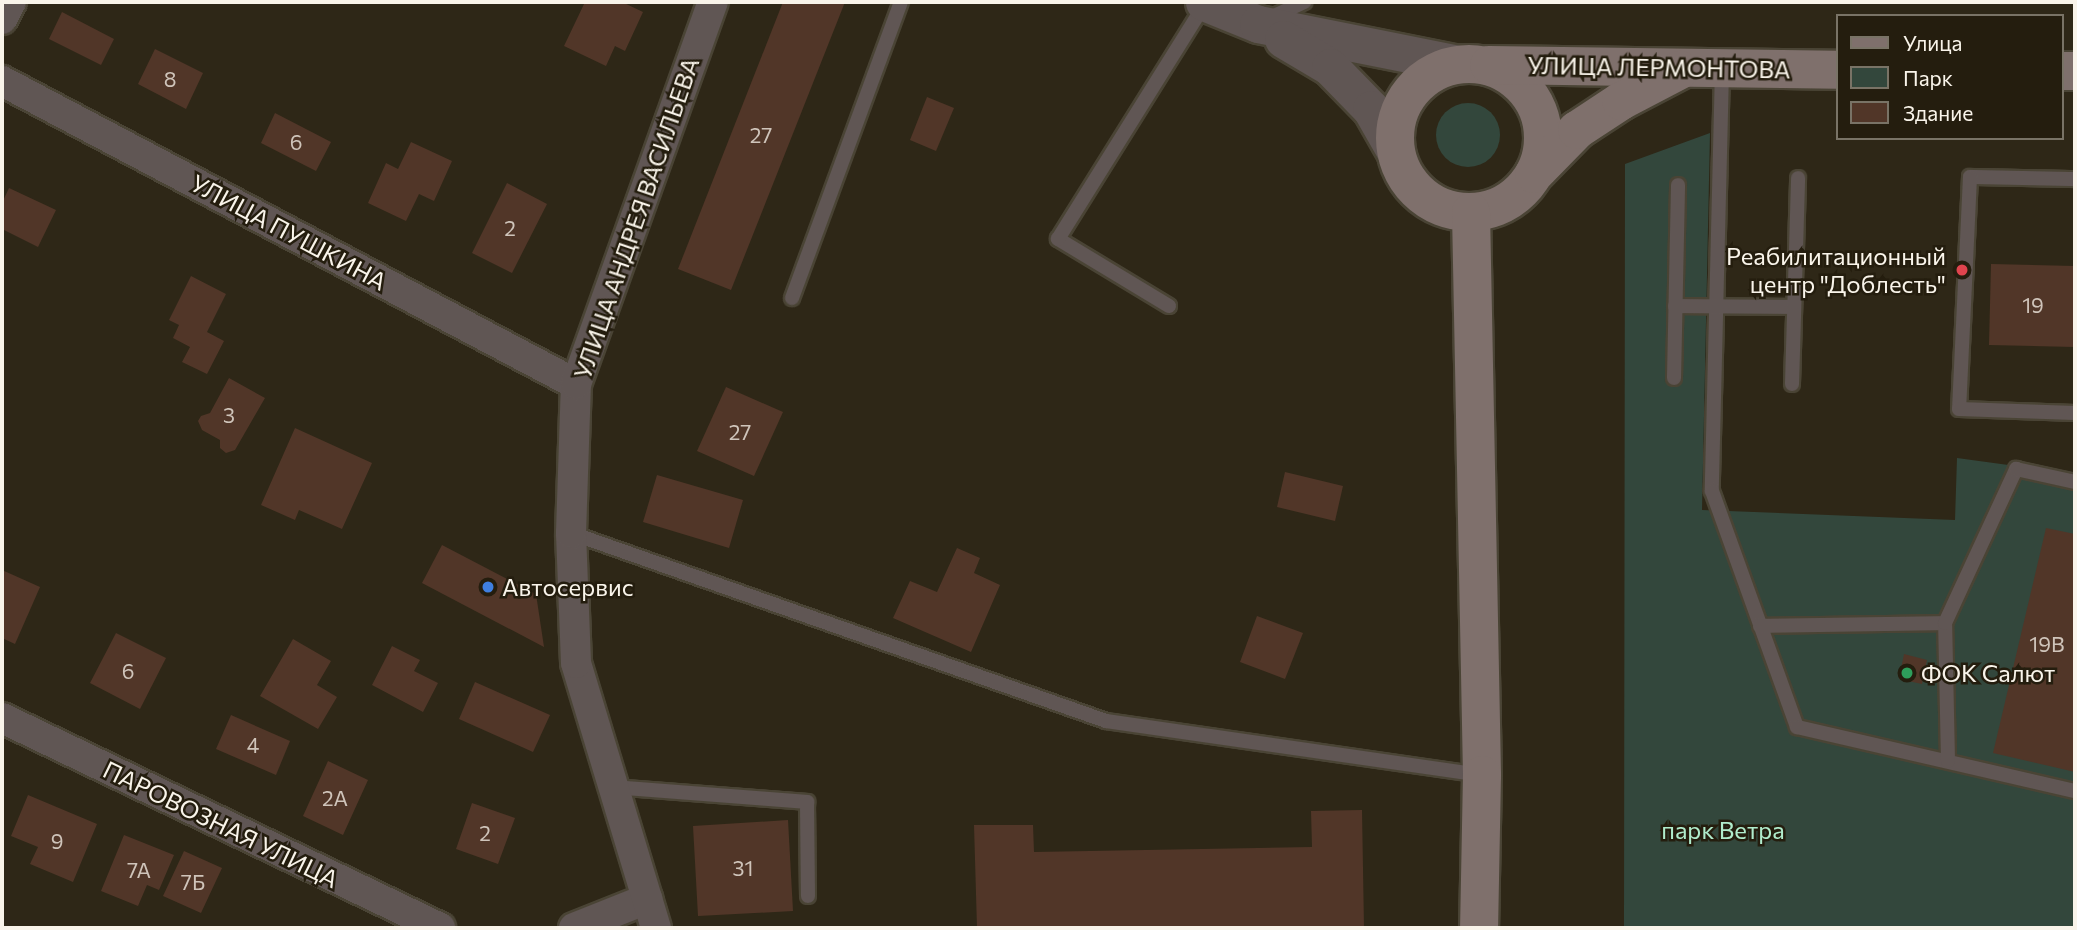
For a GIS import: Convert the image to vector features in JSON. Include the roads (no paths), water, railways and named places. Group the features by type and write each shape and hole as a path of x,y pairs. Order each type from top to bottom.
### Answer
{"main road":[{"name":"УЛИЦА ЛЕРМОНТОВА","path":"1469,64 1836,70"},
{"path":"1533,174 1542,153 1543,129 1536,106 1522,86 1503,72 1469,64 1435,72 1416,86 1402,105 1395,128 1396,153 1406,176 1423,196 1445,208 1471,212 1496,207 1517,194 1577,130 1621,101 1703,68"},
{"path":"1471,212 1482,775 1479,928"}],"street":[{"path":"2,19 11,2"},
{"name":"УЛИЦА АНДРЕЯ ВАСИЛЬЕВА","path":"656,928 576,663 571,533 576,384 713,2"},
{"name":"УЛИЦА ЛЕРМОНТОВА","path":"1205,2 1258,24 1469,64"},
{"path":"1258,24 1330,67 1371,108 1396,153"},
{"name":"УЛИЦА ПУШКИНА","path":"2,80 576,384"},
{"name":"ПАРОВОЗНАЯ УЛИЦА","path":"2,718 440,928"},
{"path":"574,928 647,899"}],"lane":[{"path":"792,298 901,2"},
{"path":"1169,306 1058,239 1205,2"},
{"path":"1258,24 1304,2"},
{"path":"1703,68 1717,307 1713,491 1797,727 2075,791"},
{"path":"2075,179 1970,177 1959,410 2075,413"},
{"path":"1792,384 1798,178"},
{"path":"1674,378 1678,185"},
{"path":"1675,306 1794,307"},
{"path":"1948,761 1945,623 2016,469 2075,482"},
{"path":"571,533 1106,721 1482,775"},
{"path":"1760,626 1945,623"},
{"path":"613,787 807,802 808,895"}],"place":[{"name":"Реабилитационный центр \"Доблесть\"","path":"1962,270"},
{"name":"Автосервис","path":"488,587"},
{"name":"ФОК Салют","path":"1907,673"}],"park label":[{"name":"парк Ветра","path":"1723,830"}]}
